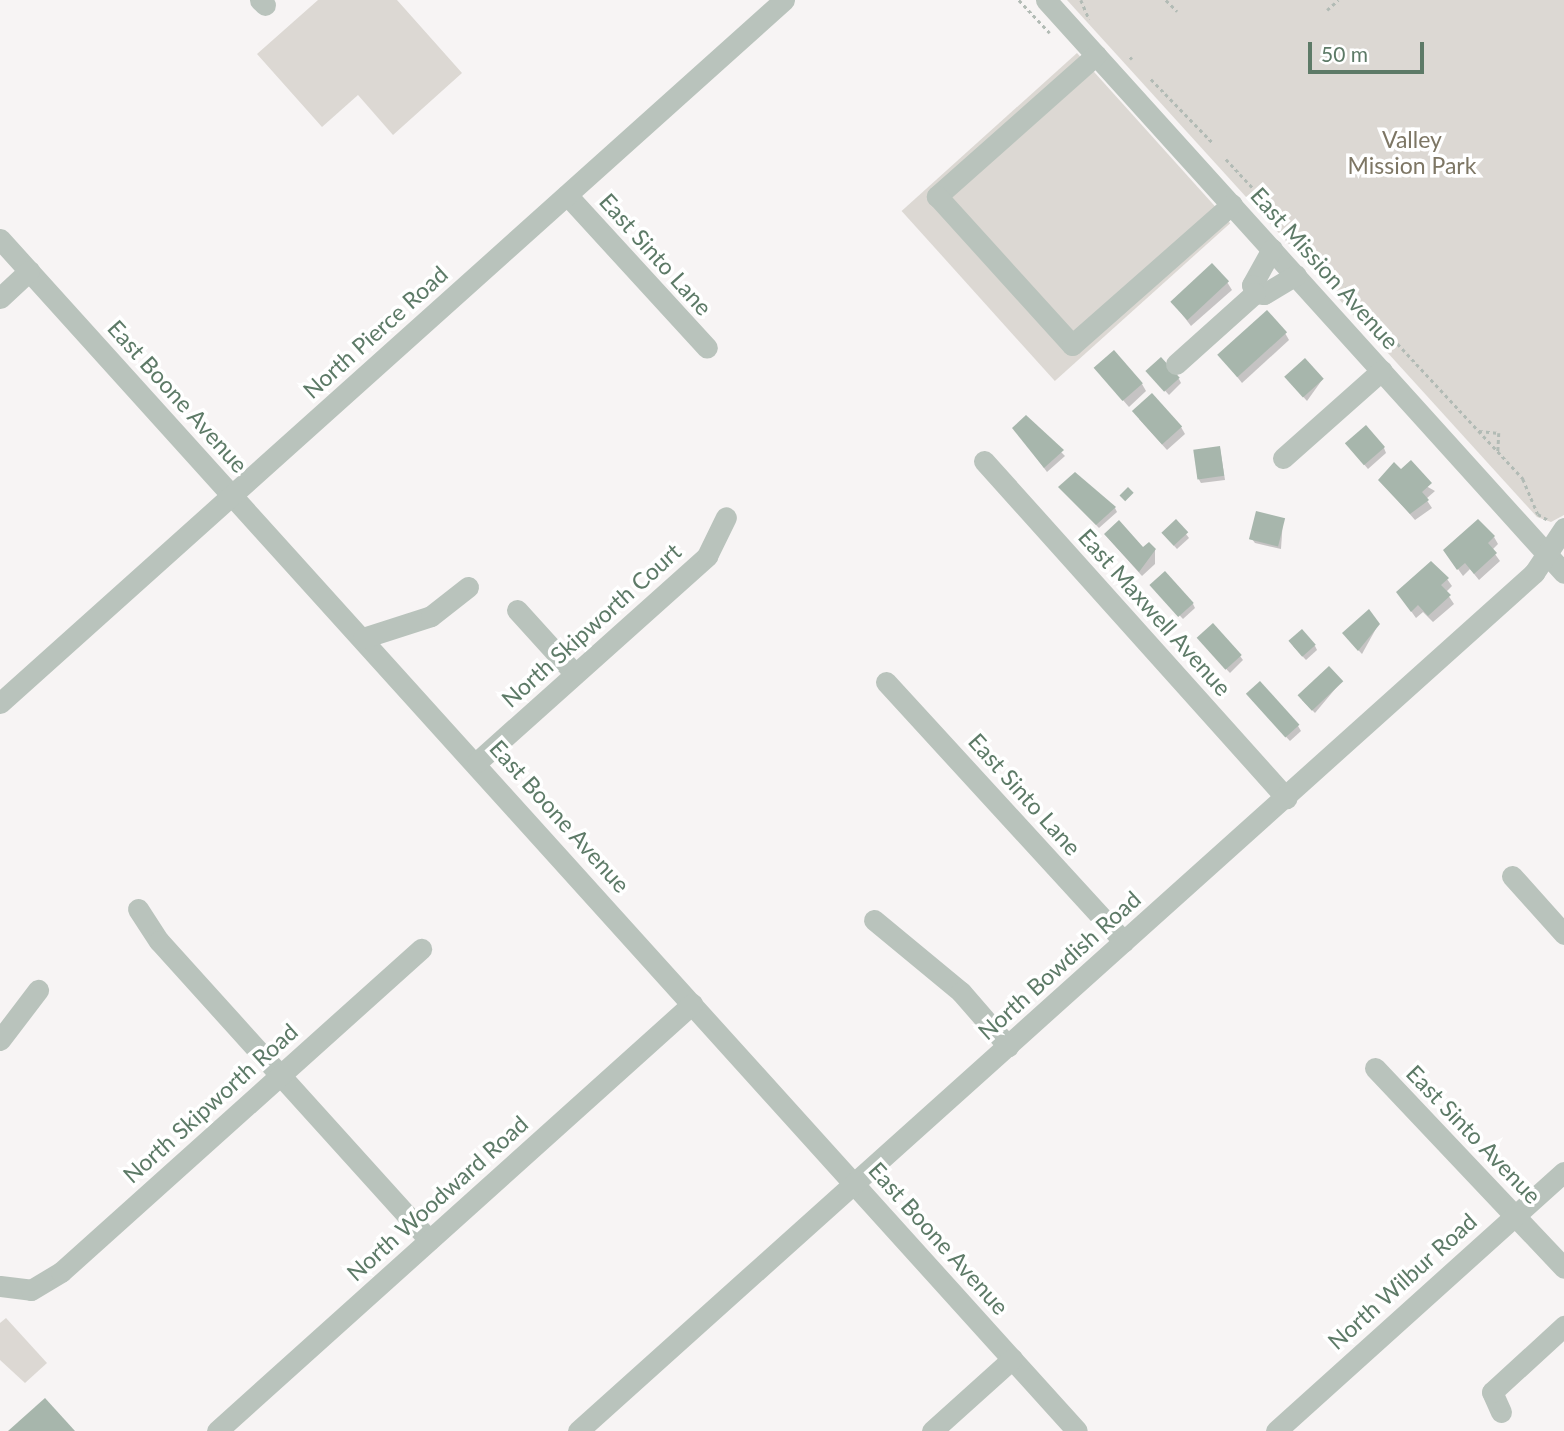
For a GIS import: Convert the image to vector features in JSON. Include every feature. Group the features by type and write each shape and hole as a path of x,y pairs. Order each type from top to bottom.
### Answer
{"street":[{"name":"North Pierce Road","path":"0,703 567,195 761,7 784,0"},
{"name":"East Mission Avenue","path":"1046,0 1564,573"},
{"path":"1096,55 937,196 1072,345 1232,204"},
{"name":"East Sinto Lane","path":"567,195 707,348"},
{"name":"East Boone Avenue","path":"0,239 477,762 1077,1431"},
{"path":"1255,293 1252,285 1272,249"},
{"path":"2,294 29,271"},
{"path":"1176,364 1255,293 1264,294 1296,275"},
{"path":"1283,458 1382,370"},
{"name":"East Maxwell Avenue","path":"984,461 1286,798"},
{"name":"North Skipworth Court","path":"477,762 707,556 726,517"},
{"name":"North Bowdish Road","path":"587,1428 854,1183 1286,798 1548,555 1559,523"},
{"path":"363,638 431,616 468,587"},
{"path":"517,610 575,674"},
{"name":"East Sinto Lane","path":"886,682 1124,942"},
{"path":"1512,876 1564,934"},
{"path":"138,909 280,1075 429,1240"},
{"path":"874,920 961,992 1008,1046"},
{"name":"North Skipworth Road","path":"0,1286 30,1290 61,1272 421,949"},
{"path":"0,1040 38,990"},
{"name":"North Woodward Road","path":"217,1431 692,1004"},
{"name":"East Sinto Avenue","path":"1375,1068 1564,1268"},
{"name":"North Wilbur Road","path":"1276,1431 1299,1424 1513,1216 1564,1172"},
{"path":"1501,1412 1492,1392 1564,1326"},
{"path":"932,1431 1012,1359"}],"path":[{"path":"1081,0 1088,19"},
{"path":"1166,0 1177,11"},
{"path":"1327,10 1338,0"},
{"path":"1151,79 1212,142"},
{"path":"1226,159 1498,452 1527,485 1538,514 1559,523"},
{"path":"1479,431 1499,433 1498,452"}],"green space":[{"path":"318,0 397,0 462,73 393,135 358,95 322,127 257,54"},
{"name":"Valley Mission Park","path":"1067,0 1564,0 1564,515 1551,522 1537,517"},
{"path":"1077,53 1230,223 1055,381 902,211"},
{"path":"6,1318 47,1363 25,1383 0,1360 0,1323"}],"building":[{"path":"1212,263 1229,281 1187,320 1170,302"},
{"path":"1267,310 1287,332 1237,377 1217,355"},
{"path":"1114,350 1143,383 1122,401 1094,368"},
{"path":"1161,357 1180,378 1164,392 1145,371"},
{"path":"1305,358 1324,379 1303,398 1284,377"},
{"path":"1152,393 1182,426 1162,445 1132,411"},
{"path":"1026,415 1064,450 1044,468 1012,428"},
{"path":"1366,425 1385,447 1364,465 1345,443"},
{"path":"1220,446 1224,476 1197,479 1193,450"},
{"path":"1411,460 1432,483 1422,492 1429,500 1410,514 1378,480 1394,462 1401,469"},
{"path":"1075,472 1116,507 1096,525 1058,487"},
{"path":"1128,487 1134,493 1125,501 1120,495"},
{"path":"1256,511 1285,518 1278,546 1249,539"},
{"path":"1176,519 1188,532 1174,546 1161,533"},
{"path":"1478,519 1495,536 1488,543 1497,553 1474,574 1465,563 1457,570 1443,550"},
{"path":"1119,520 1143,547 1149,542 1156,549 1139,572 1104,534"},
{"path":"1431,561 1449,578 1441,585 1451,595 1428,616 1418,605 1411,612 1396,592"},
{"path":"1165,571 1194,603 1178,617 1149,585"},
{"path":"1369,609 1380,624 1358,651 1342,633"},
{"path":"1213,623 1242,655 1225,670 1197,638"},
{"path":"1302,629 1316,645 1302,657 1288,641"},
{"path":"1329,666 1343,681 1312,711 1298,695"},
{"path":"1260,681 1299,725 1285,738 1246,694"},
{"path":"45,1398 75,1431 8,1431"}]}
